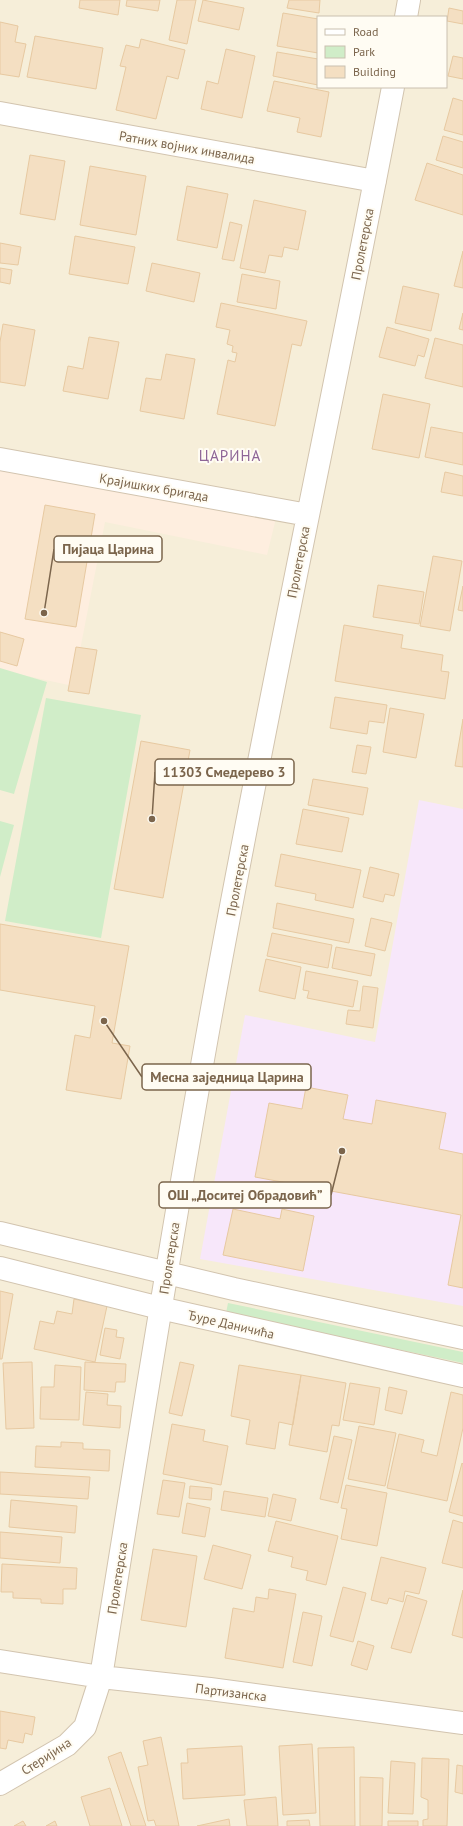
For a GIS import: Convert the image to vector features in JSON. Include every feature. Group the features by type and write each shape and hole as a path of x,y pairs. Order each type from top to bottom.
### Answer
{"street":[{"path":"406,16 409,0"},
{"name":"Пролетерска","path":"101,1677 160,1308 210,1016 375,181 392,88"},
{"name":"Ратних војних инвалида","path":"0,113 375,181"},
{"name":"Крајишких бригада","path":"0,459 308,515"},
{"path":"0,1233 166,1273 463,1338"},
{"name":"Ђуре Даничића","path":"0,1268 160,1308 463,1376"},
{"name":"Партизанска","path":"0,1661 101,1677 210,1689 463,1723"},
{"name":"Стеријина","path":"0,1784 67,1746 85,1727 101,1677"}],"shaded area":[{"path":"0,0 463,0 463,1826 0,1826"},
{"path":"0,465 277,514 267,555 105,522 73,686 0,670"},
{"path":"419,800 463,809 463,1306 200,1259 245,1015 375,1042"}],"green space":[{"path":"0,668 47,682 14,794 0,790"},
{"path":"46,698 141,715 101,938 5,921"},
{"path":"0,821 14,825 0,877"},
{"path":"228,1303 463,1352 463,1363 226,1313"}],"building":[{"path":"80,0 120,0 118,15 79,8"},
{"path":"127,0 160,0 158,11 126,6"},
{"path":"177,0 196,0 187,44 169,40"},
{"path":"203,0 244,8 239,30 198,21"},
{"path":"289,0 320,0 319,13 287,8"},
{"path":"449,8 463,11 463,24 447,21"},
{"path":"283,13 317,19 317,53 277,46"},
{"path":"0,22 18,26 15,42 26,44 19,77 0,74"},
{"path":"35,36 103,48 96,89 27,77"},
{"path":"141,39 185,50 178,79 167,76 156,119 116,110 126,67 120,66 126,45 139,48"},
{"path":"226,49 255,56 242,118 201,109 207,81 218,84"},
{"path":"277,52 317,59 317,85 273,76"},
{"path":"453,56 463,58 463,79 448,76"},
{"path":"274,81 329,92 321,137 297,132 300,118 267,111"},
{"path":"453,98 463,101 463,135 444,130"},
{"path":"443,136 463,142 463,168 436,160"},
{"path":"30,155 65,161 55,220 20,214"},
{"path":"427,163 463,175 463,215 415,200"},
{"path":"90,166 146,176 136,235 80,225"},
{"path":"187,186 228,194 217,248 177,240"},
{"path":"254,200 306,211 298,250 284,247 282,257 269,255 265,273 240,268"},
{"path":"230,222 242,225 234,261 222,259"},
{"path":"75,236 135,247 128,284 69,274"},
{"path":"0,243 21,247 18,265 0,263"},
{"path":"463,251 463,288 454,286"},
{"path":"152,263 200,273 194,302 146,291"},
{"path":"0,268 12,270 10,284 0,282"},
{"path":"242,274 280,281 276,309 237,302"},
{"path":"403,286 439,294 431,331 395,323"},
{"path":"221,303 307,321 301,346 292,344 275,426 217,414 228,360 235,362 237,353 232,352 233,346 227,344 230,330 216,327"},
{"path":"463,313 463,330 459,329"},
{"path":"3,324 35,330 25,386 0,382 0,342"},
{"path":"387,327 429,339 424,357 418,355 415,366 379,357"},
{"path":"89,337 119,342 108,399 63,391 68,366 83,369"},
{"path":"435,338 463,345 463,387 425,378"},
{"path":"166,354 195,359 184,419 140,411 146,378 161,380"},
{"path":"383,394 430,404 419,458 372,449"},
{"path":"431,427 463,433 463,465 425,457"},
{"path":"445,472 463,476 463,496 441,492"},
{"path":"45,505 95,514 76,627 25,619"},
{"path":"433,556 462,561 450,631 420,626"},
{"path":"378,585 424,592 419,624 373,617"},
{"path":"463,586 463,611 458,610"},
{"path":"344,625 403,635 401,648 443,655 441,671 449,672 445,699 335,681"},
{"path":"0,632 24,639 17,666 0,661"},
{"path":"76,647 97,650 89,694 68,691"},
{"path":"335,697 387,705 384,723 369,721 367,734 330,728"},
{"path":"390,708 424,714 416,758 383,752"},
{"path":"463,719 463,767 455,766"},
{"path":"141,741 190,750 163,898 114,889"},
{"path":"357,745 371,747 366,774 352,772"},
{"path":"313,779 368,788 363,815 308,805"},
{"path":"303,809 349,818 342,852 296,844"},
{"path":"281,854 361,870 353,908 315,900 316,894 275,886"},
{"path":"370,867 399,874 394,896 385,894 383,902 363,897"},
{"path":"277,903 354,919 349,943 273,928"},
{"path":"371,918 392,923 385,951 365,946"},
{"path":"0,924 129,946 112,1043 130,1046 121,1099 66,1090 75,1035 90,1038 95,1006 0,990"},
{"path":"272,933 332,945 328,968 267,956"},
{"path":"336,947 375,954 371,976 332,968"},
{"path":"266,959 301,967 295,999 259,991"},
{"path":"306,971 358,981 353,1007 307,998 309,991 303,990"},
{"path":"363,986 378,988 373,1028 346,1024 348,1010 360,1011"},
{"path":"306,1087 348,1095 343,1119 372,1124 376,1100 446,1113 439,1149 463,1154 463,1288 448,1285 461,1215 255,1177 269,1103 302,1109"},
{"path":"233,1209 280,1219 282,1209 314,1216 303,1271 223,1255"},
{"path":"0,1291 13,1294 2,1359 0,1359"},
{"path":"74,1299 107,1306 95,1362 34,1349 40,1321 54,1324 57,1311 72,1314"},
{"path":"105,1328 117,1330 116,1337 124,1338 120,1359 100,1355"},
{"path":"32,1362 34,1428 6,1429 3,1363"},
{"path":"85,1362 126,1364 125,1382 116,1382 115,1392 84,1390"},
{"path":"180,1362 194,1365 182,1416 169,1413"},
{"path":"55,1365 81,1367 79,1420 40,1419 41,1387 54,1387"},
{"path":"239,1365 301,1375 293,1425 279,1422 275,1449 246,1444 250,1420 231,1416"},
{"path":"301,1375 346,1383 339,1426 332,1425 327,1452 289,1445"},
{"path":"350,1383 380,1388 374,1425 343,1420"},
{"path":"389,1387 407,1391 402,1414 385,1410"},
{"path":"86,1392 108,1394 107,1405 121,1406 120,1428 83,1425"},
{"path":"451,1392 463,1395 463,1428 447,1501 387,1488 399,1434 424,1440 421,1452 437,1456"},
{"path":"172,1424 205,1430 203,1441 228,1446 221,1485 163,1474"},
{"path":"359,1426 396,1433 385,1486 348,1479"},
{"path":"334,1436 352,1440 338,1503 320,1499"},
{"path":"61,1442 83,1443 83,1449 110,1450 109,1471 35,1467 36,1446 61,1447"},
{"path":"462,1463 463,1464 463,1516 449,1512"},
{"path":"0,1472 90,1477 88,1499 0,1494"},
{"path":"163,1480 185,1483 179,1517 157,1514"},
{"path":"346,1485 387,1493 377,1546 341,1539 347,1509 341,1508"},
{"path":"190,1486 212,1488 211,1500 189,1498"},
{"path":"224,1491 268,1498 265,1517 221,1510"},
{"path":"273,1494 296,1499 291,1521 268,1516"},
{"path":"11,1500 77,1506 75,1533 9,1527"},
{"path":"187,1503 210,1508 205,1537 182,1533"},
{"path":"453,1520 463,1523 463,1568 442,1563"},
{"path":"276,1521 338,1536 326,1585 306,1580 308,1571 291,1567 293,1557 268,1551"},
{"path":"0,1532 62,1537 60,1563 0,1558"},
{"path":"213,1545 251,1555 242,1589 204,1579"},
{"path":"153,1549 197,1556 186,1627 141,1620"},
{"path":"381,1557 426,1568 419,1594 405,1591 403,1602 389,1598 387,1604 371,1600"},
{"path":"2,1564 77,1568 76,1589 63,1589 63,1604 41,1603 41,1599 13,1598 13,1592 1,1592"},
{"path":"343,1587 366,1593 353,1642 330,1636"},
{"path":"269,1589 296,1594 283,1668 225,1658 233,1608 254,1612 256,1597 268,1599"},
{"path":"463,1590 463,1638 452,1635"},
{"path":"407,1595 427,1601 411,1653 391,1648"},
{"path":"303,1612 322,1616 312,1666 293,1662"},
{"path":"358,1641 374,1646 367,1670 351,1665"},
{"path":"0,1711 35,1717 32,1735 25,1733 23,1743 8,1740 6,1749 0,1748"},
{"path":"161,1737 179,1826 156,1826 154,1820 148,1821 138,1767 148,1765 143,1741"},
{"path":"312,1744 316,1813 283,1815 279,1746"},
{"path":"242,1746 245,1795 183,1799 181,1763 188,1763 187,1749"},
{"path":"354,1747 355,1826 320,1826 318,1748"},
{"path":"121,1752 146,1826 131,1826 108,1757"},
{"path":"422,1758 449,1759 447,1826 423,1826 423,1820 428,1819 428,1800 421,1797"},
{"path":"391,1761 415,1763 413,1814 388,1813"},
{"path":"457,1765 463,1766 463,1794 455,1792"},
{"path":"360,1777 383,1778 382,1826 360,1826"},
{"path":"110,1788 122,1826 90,1826 81,1797"},
{"path":"276,1797 278,1826 247,1826 244,1800"},
{"path":"229,1819 230,1826 197,1826"},
{"path":"309,1820 310,1826 287,1826 287,1821"},
{"path":"23,1821 26,1826 14,1826"},
{"path":"55,1821 57,1826 46,1826"},
{"path":"388,1821 418,1821 418,1826 388,1826"}],"place":[{"name":"Пијаца Царина","path":"44,613"},
{"name":"11303 Смедерево 3","path":"152,819"},
{"name":"Месна заједница Царина","path":"104,1021"},
{"name":"ОШ „Доситеј Обрадовић”","path":"342,1151"}],"district":[{"name":"ЦАРИНА","path":"230,456"}]}
